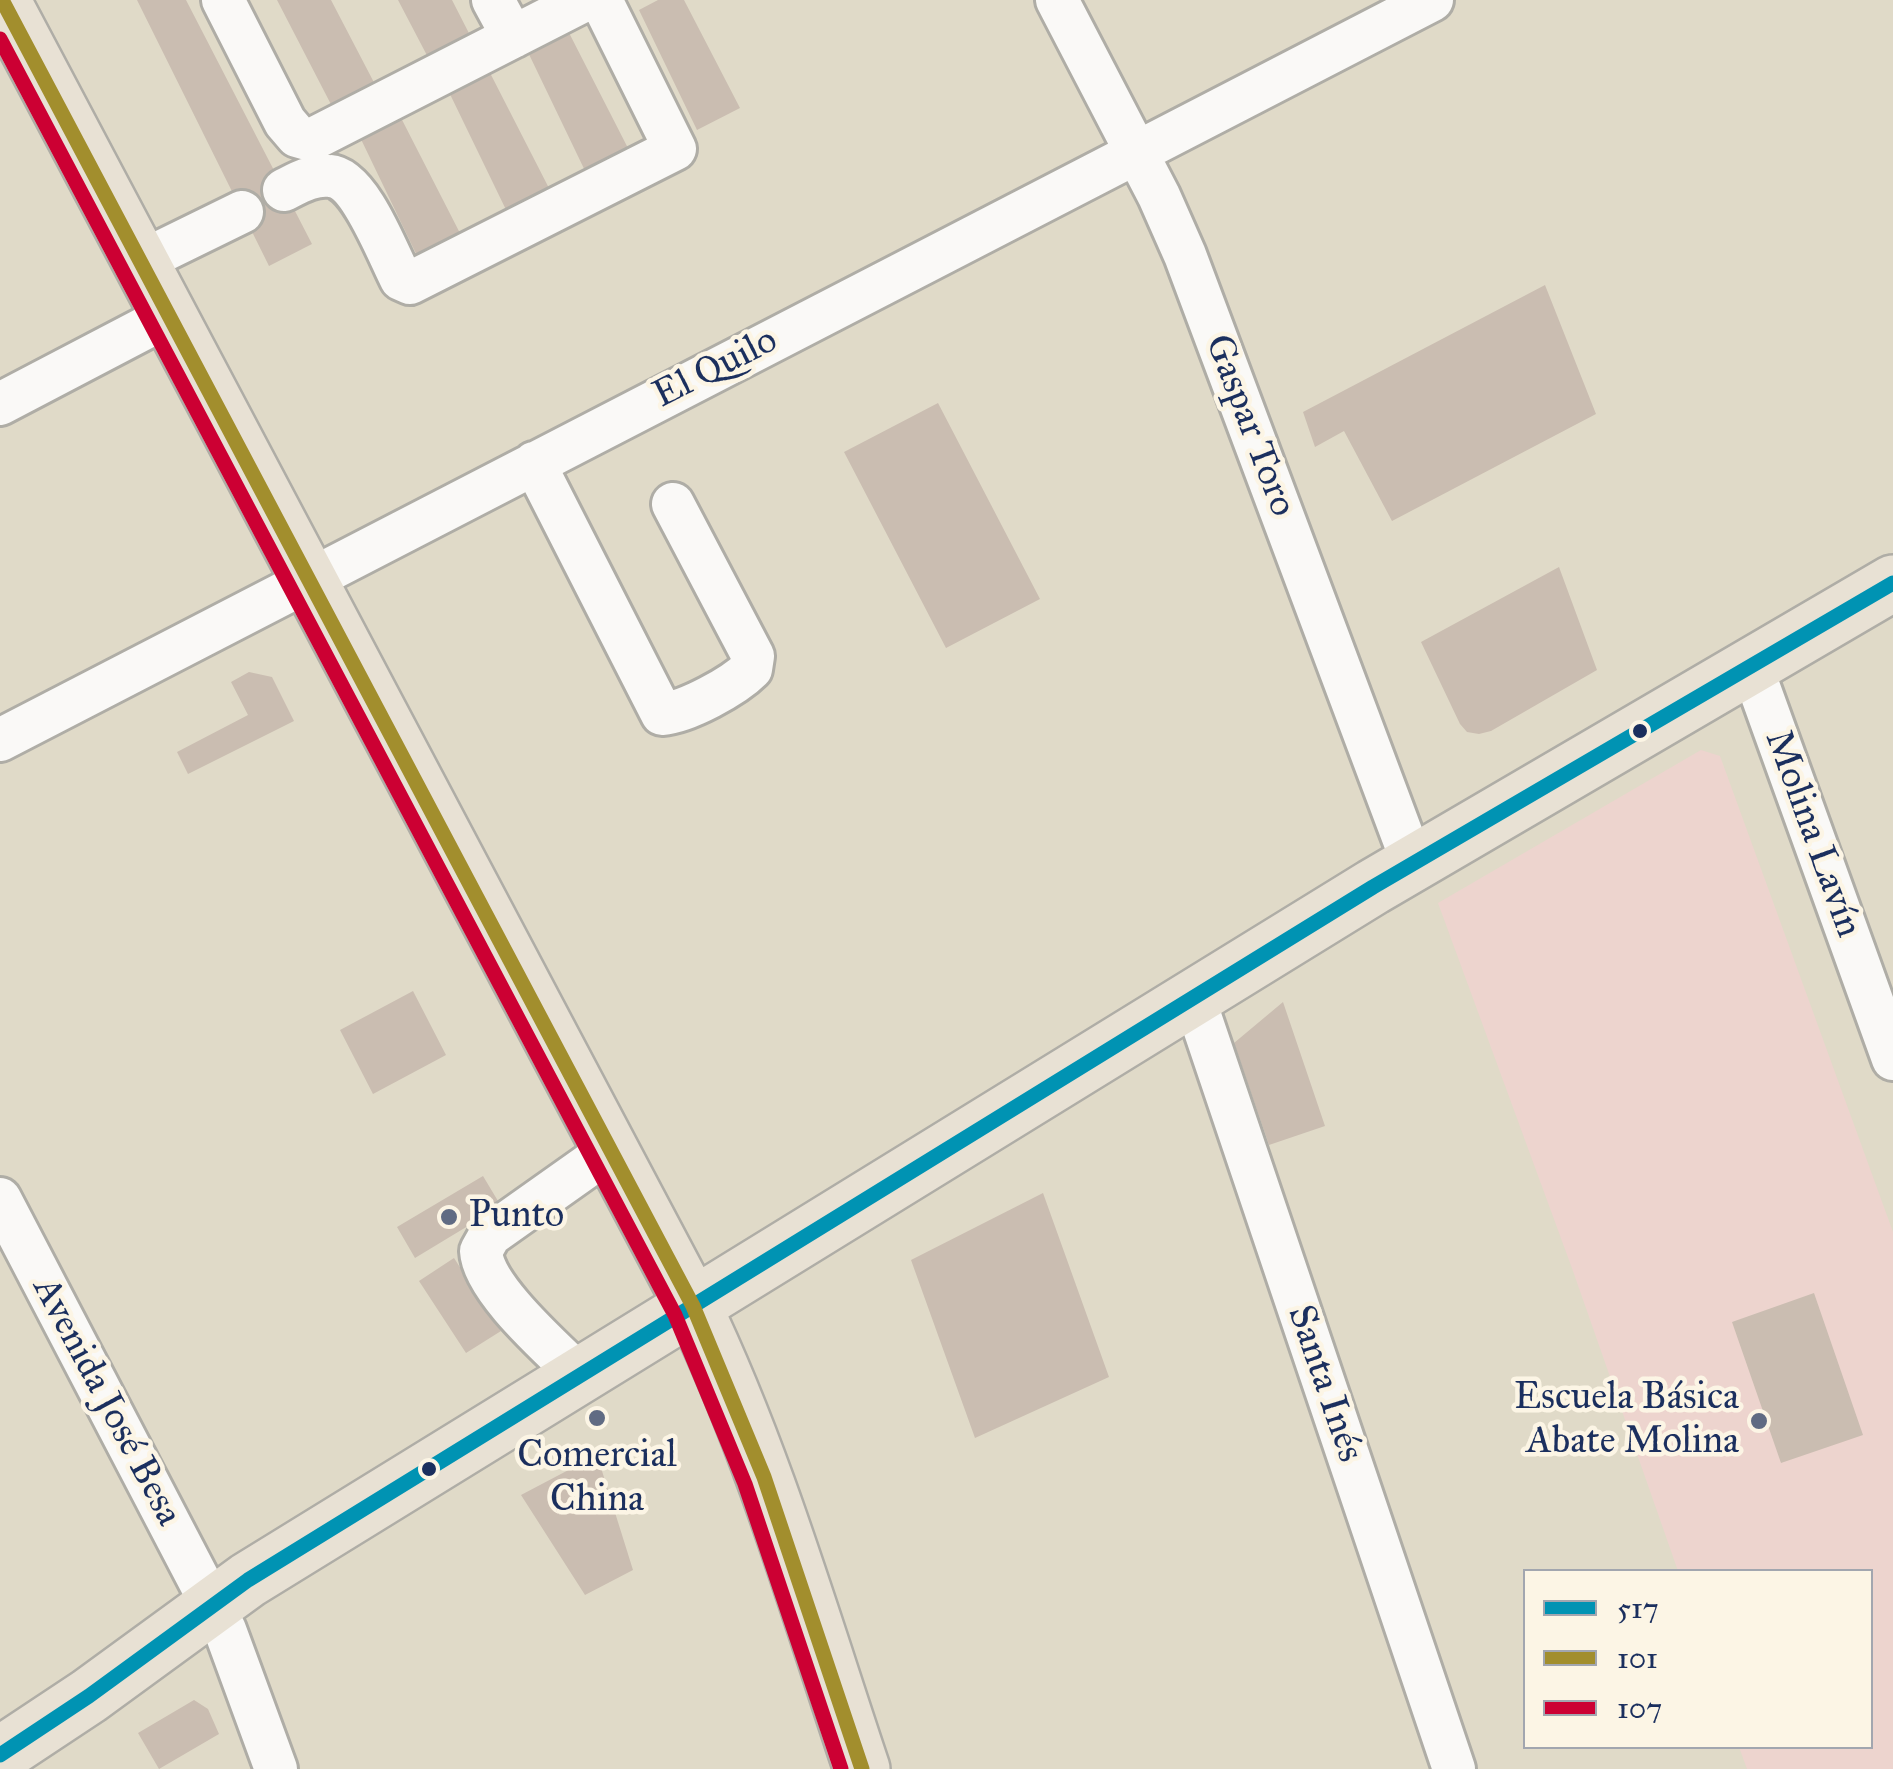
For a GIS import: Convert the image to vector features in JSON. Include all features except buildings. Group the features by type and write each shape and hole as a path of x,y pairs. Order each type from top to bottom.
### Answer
{"main road":[{"path":"2,0 693,1306 749,1437 862,1769"},
{"path":"0,1755 89,1696 212,1604 693,1306 1412,864 1893,583"}],"street":[{"path":"223,0 286,122 303,139 318,139 585,0"},
{"path":"493,0 512,38"},
{"path":"284,190 318,176 346,181 360,199 401,279 410,282 675,149 600,0"},
{"name":"Gaspar Toro","path":"1057,0 1185,255 1412,864"},
{"name":"El Quilo","path":"0,740 1432,0"},
{"path":"140,262 242,212"},
{"path":"0,404 168,316"},
{"path":"534,463 662,714 676,713 752,669 752,656 673,504"},
{"name":"Molina Lavín","path":"1751,665 1893,1059"},
{"name":"Santa Inés","path":"1194,998 1454,1769"},
{"path":"580,1376 514,1309 486,1270 482,1251 490,1235 610,1150"},
{"name":"Avenida José Besa","path":"0,1199 212,1604 234,1652 276,1769"}],"shaded area":[{"path":"1701,750 1720,756 1893,1232 1893,1769 1747,1769 1740,1749 1873,1749 1873,1569 1677,1569 1438,903"}],"transit line":[{"name":"101","path":"2,0 693,1306 764,1477 862,1769"},
{"name":"107","path":"0,39 675,1315 745,1484 841,1769"},
{"name":"517","path":"0,1755 89,1696 248,1580 1373,887 1893,583"}],"place":[{"name":"Punto","path":"449,1217"},
{"name":"Comercial China","path":"597,1418"},
{"name":"Escuela Básica Abate Molina","path":"1759,1421"}]}
